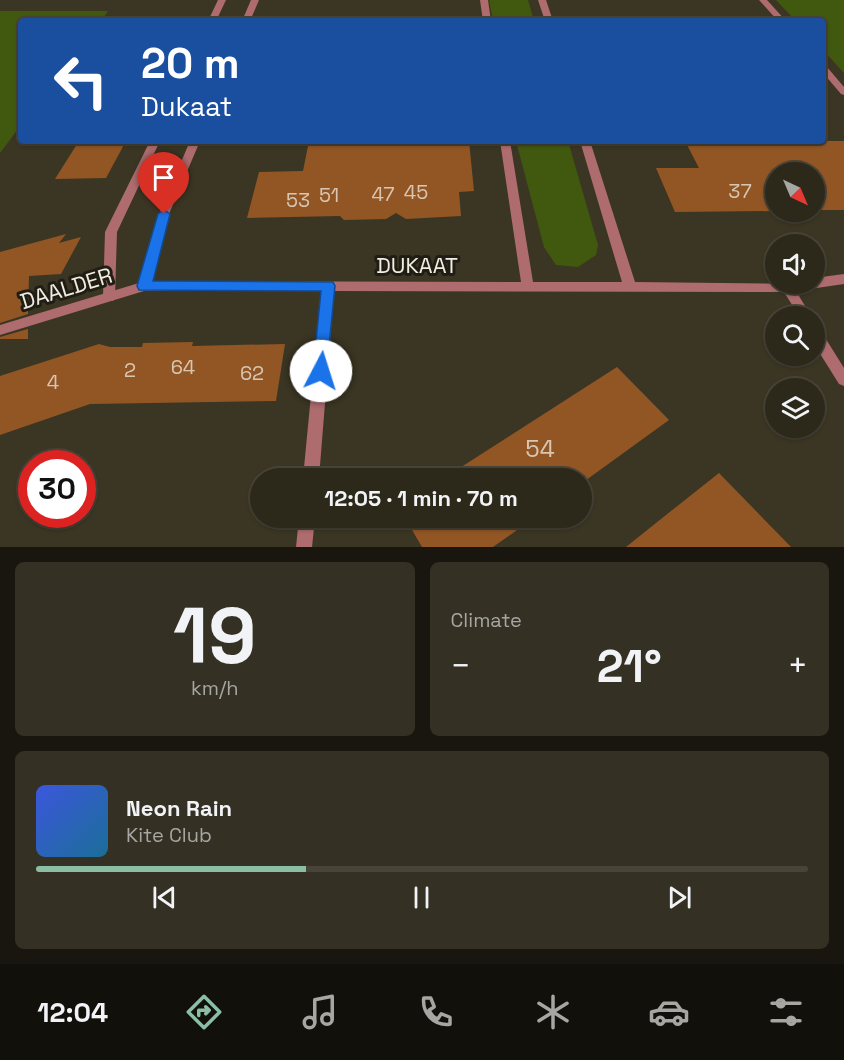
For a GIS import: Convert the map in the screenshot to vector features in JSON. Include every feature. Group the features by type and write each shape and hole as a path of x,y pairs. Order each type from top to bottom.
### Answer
{"street":[{"path":"213,18 222,0"},
{"path":"247,18 255,0"},
{"path":"484,0 487,18"},
{"path":"542,0 548,18"},
{"path":"763,0 779,18"},
{"path":"826,71 844,92"},
{"path":"109,297 111,232 154,144"},
{"path":"144,286 164,214 194,144"},
{"path":"505,144 528,286"},
{"path":"586,144 630,287"},
{"name":"DUKAAT","path":"825,282 844,279"},
{"name":"DAALDER","path":"0,330 144,286"},
{"name":"DUKAAT","path":"144,286 765,287"},
{"path":"312,468 328,286"},
{"path":"825,350 844,380"},
{"path":"304,547 306,528"}],"green space":[{"path":"489,0 528,0 533,18 492,18"},
{"path":"776,0 844,0 844,73 826,53 826,18 793,18"},
{"path":"0,11 108,11 103,18 18,18 18,129 0,153"},
{"path":"517,144 569,144 598,245 596,255 578,267 556,265 544,247"}],"building":[{"path":"826,141 844,141 844,210 825,210 825,162 765,162 765,211 675,212 656,168 699,168 687,144 826,144"},
{"path":"77,144 124,144 106,178 55,179"},
{"path":"308,144 469,144 474,191 459,192 461,216 406,219 396,213 386,219 344,220 340,216 247,218 259,172 303,171"},
{"path":"66,234 59,243 81,237 61,274 29,276 28,314 0,323 0,252"},
{"path":"28,329 28,339 0,339 0,337"},
{"path":"193,342 192,346 285,344 276,401 90,404 0,435 0,376 99,344 110,347 142,347 143,343"},
{"path":"617,367 669,420 592,476 592,468 460,468"},
{"path":"719,473 791,547 626,547 661,519"},
{"path":"411,528 520,528 493,547 422,547"}],"route":[{"path":"164,214 144,286 328,286 321,371"}]}
